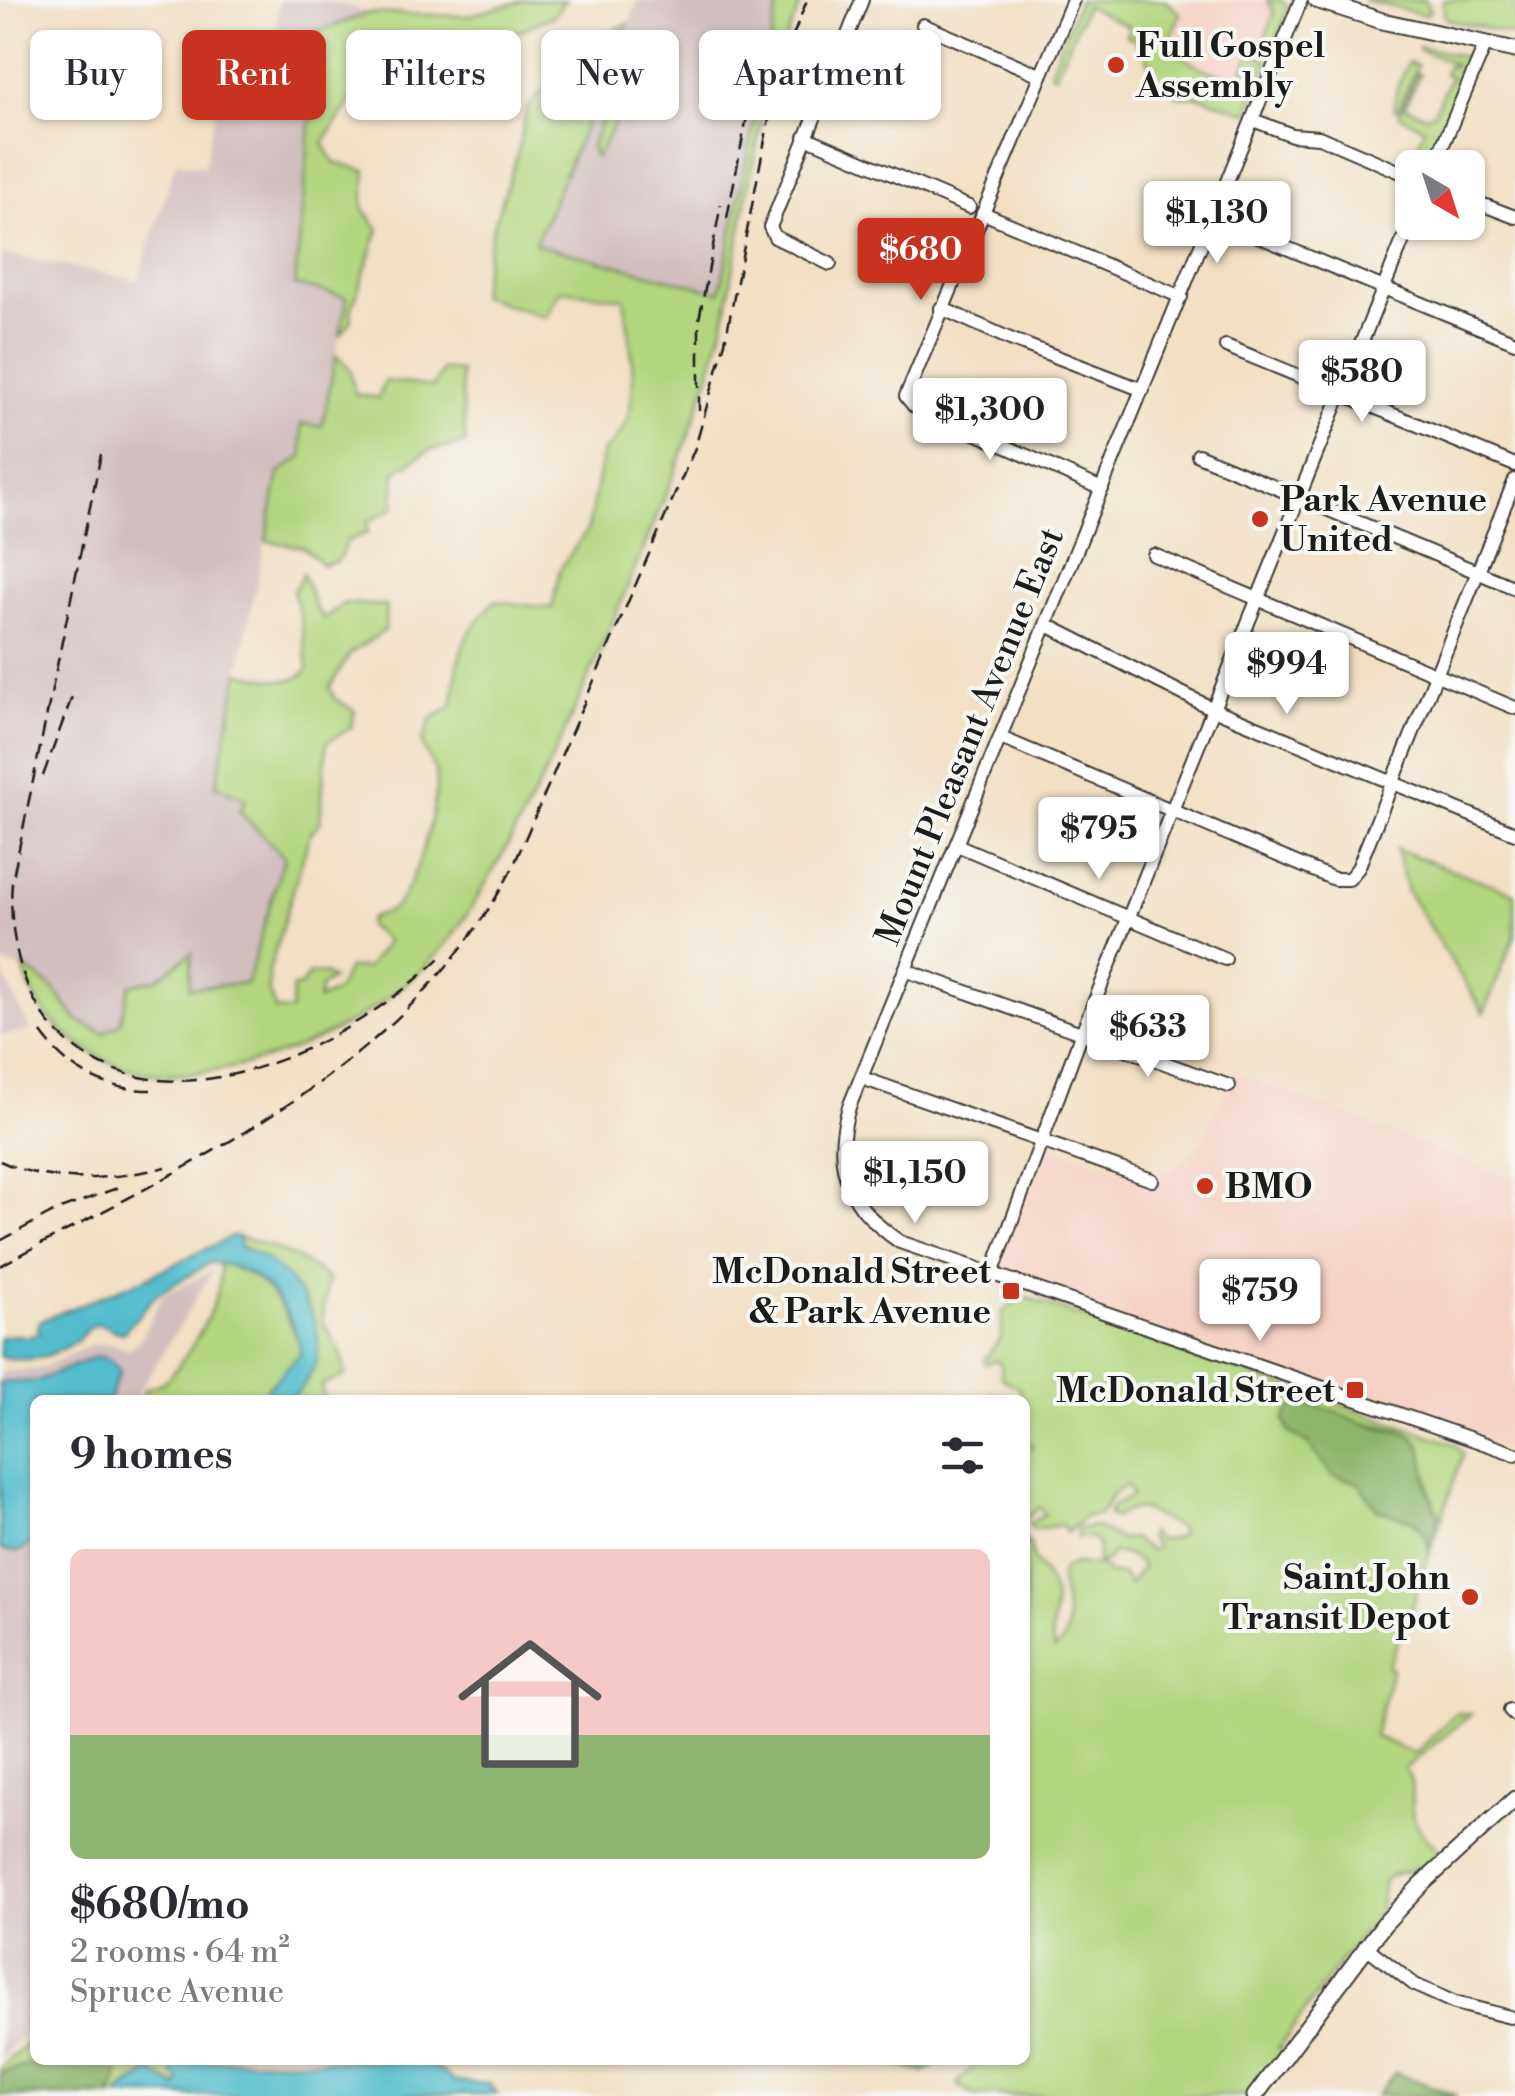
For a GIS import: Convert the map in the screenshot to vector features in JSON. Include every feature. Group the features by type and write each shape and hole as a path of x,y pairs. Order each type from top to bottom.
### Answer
{"main road":[{"path":"1316,0 1369,18 1515,50"},
{"path":"1255,2096 1364,1946 1422,1884 1515,1799"}],"street":[{"path":"830,264 775,237 770,230 862,0"},
{"path":"1074,0 906,392 914,406 1102,489"},
{"name":"Mount Pleasant Avenue East","path":"992,1274 890,1235 859,1205 843,1164 842,1138 849,1107 1301,0"},
{"path":"923,25 1040,75"},
{"path":"1441,150 1486,43"},
{"path":"1254,120 1292,136 1319,137 1395,170"},
{"path":"805,137 968,207"},
{"path":"1485,206 1515,217"},
{"path":"983,213 1181,298"},
{"path":"1214,218 1515,342"},
{"path":"1403,240 1082,1035 992,1274 1515,1454"},
{"path":"941,308 1143,390"},
{"path":"1226,346 1515,464"},
{"path":"1198,455 1515,588"},
{"path":"1001,738 1334,879 1348,878 1358,868 1515,480"},
{"path":"1154,556 1515,708"},
{"path":"1047,625 1212,709 1515,833"},
{"path":"957,845 1225,959"},
{"path":"905,970 1229,1086"},
{"path":"862,1078 1152,1180"},
{"path":"1364,1946 1415,1985 1455,2003 1510,2017"}],"shaded area":[{"path":"279,0 324,0 369,13 322,30 275,30"},
{"path":"638,0 779,0 773,30 699,30 699,120 755,120 720,293 535,244 587,120 679,120 679,30 625,30"},
{"path":"1186,0 1267,0 1274,12 1263,43 1273,50 1269,61 1251,54 1243,71 1230,78 1191,63 1172,38"},
{"path":"214,120 311,120 296,285 347,297 322,427 303,457 279,473 216,785 246,801 239,811 284,857 247,984 189,988 191,954 157,979 130,985 120,1023 105,1033 78,1022 53,988 23,968 0,963 0,253 138,280 176,162 204,167"},
{"path":"0,967 30,1030 0,1036"},
{"path":"1235,1073 1515,1183 1515,1454 992,1274 1040,1141 1152,1180 1184,1163 1195,1150"},
{"path":"213,1270 137,1395 30,1395 30,2030 0,2058 0,1372 37,1370 91,1345 111,1344 128,1349 140,1340 162,1296"}],"green space":[{"path":"526,0 565,0 554,16 521,30 346,30 346,108 323,143 334,162 366,171 363,208 379,229 351,311 352,320 340,336 347,297 295,285 311,120 326,120 326,30 322,30 369,13 466,16"},
{"path":"779,0 803,0 789,30 773,30"},
{"path":"1079,0 1166,0 1180,14 1172,38 1179,53 1230,78 1243,71 1251,53 1269,61 1248,113 1201,97 1178,96 1168,86 1159,90 1150,75 1153,74 1144,49 1136,44 1137,40 1126,36 1129,27 1086,6 1055,75 1051,73"},
{"path":"1267,0 1281,0 1289,7 1273,50 1263,43 1274,12"},
{"path":"1363,0 1425,0 1430,11 1425,15"},
{"path":"1443,0 1515,0 1515,35 1445,19"},
{"path":"1419,46 1470,58 1433,150 1416,150 1424,128 1399,115 1417,72 1420,74 1405,107 1425,115 1434,112 1450,77 1444,74 1448,65 1455,64 1418,49"},
{"path":"1408,62 1417,65 1398,110 1394,109 1397,88"},
{"path":"541,93 541,120 587,120 535,244 720,292 755,120 763,120 725,319 686,442 558,747 514,834 463,920 439,952 384,1001 352,1021 284,1053 247,1064 174,1075 151,1074 103,1059 61,1030 31,990 23,967 53,988 78,1021 104,1033 120,1023 130,985 157,979 192,953 189,988 247,983 284,857 239,811 246,800 216,785 239,673 285,680 308,669 293,591 303,574 316,609 324,618 345,603 386,606 385,630 350,654 330,687 334,698 355,711 351,728 327,742 320,823 310,834 269,971 269,991 275,1010 291,1011 293,987 301,986 309,974 324,974 332,979 321,986 318,1000 337,991 348,968 367,968 387,941 368,926 370,919 391,910 400,901 417,867 436,784 435,771 422,743 431,719 452,706 466,638 495,601 552,608 560,569 588,529 603,451 617,438 631,402 632,359 624,298 560,290 546,317 479,296 492,230 516,159 527,108"},
{"path":"602,120 616,120 595,157 591,146"},
{"path":"336,356 350,369 355,394 378,398 385,381 433,387 442,369 460,371 466,443 430,450 395,472 394,508 367,522 368,533 347,541 338,561 323,565 303,547 266,541 279,473 303,456 301,424 322,426"},
{"path":"1396,849 1515,893 1515,935 1484,1013 1407,891"},
{"path":"238,1237 263,1244 307,1264 328,1279 322,1320 342,1355 345,1376 322,1385 324,1395 293,1395 318,1358 252,1251 239,1246"},
{"path":"219,1263 264,1285 298,1340 300,1352 296,1361 262,1395 143,1395 146,1389 167,1379 186,1356 212,1307 220,1276"},
{"path":"1013,1293 1455,1444 1463,1454 1415,1598 1388,1666 1392,1669 1374,1736 1415,1754 1456,1713 1471,1714 1404,1769 1411,1780 1415,1821 1442,1854 1425,1866 1384,1880 1379,1914 1279,2048 1287,2051 1255,2096 974,2096 957,2084 974,2065 1030,2065 1030,1544 1034,1560 1054,1594 1055,1650 1067,1631 1061,1588 1063,1569 1074,1564 1099,1565 1108,1573 1123,1575 1130,1585 1142,1567 1134,1559 1117,1553 1104,1563 1097,1562 1098,1543 1090,1537 1077,1538 1077,1529 1095,1526 1119,1539 1132,1538 1150,1551 1156,1547 1148,1538 1150,1533 1160,1540 1181,1533 1179,1527 1141,1509 1114,1518 1108,1516 1111,1507 1132,1496 1127,1485 1114,1493 1100,1514 1084,1517 1067,1533 1062,1525 1034,1529 1030,1526 1045,1514 1039,1507 1030,1515 1030,1395 1021,1395 1019,1388 1001,1378 1001,1364 996,1360 986,1364 984,1360 1001,1338 1003,1312 1019,1299","holes":["1355,1420 1403,1431 1420,1448 1439,1514 1430,1548 1426,1534 1411,1520 1378,1510 1359,1483 1332,1474 1308,1444 1289,1432"]},
{"path":"1300,1405 1320,1407 1411,1435 1423,1452 1431,1499 1439,1513 1429,1552 1426,1534 1412,1520 1378,1510 1359,1483 1332,1475 1308,1444 1289,1432 1284,1421 1288,1410"},
{"path":"30,2041 30,2065 46,2065 4,2071 0,2075 0,2068"},
{"path":"27,2065 118,2065 117,2080 111,2096 0,2096 0,2075"},
{"path":"118,2065 144,2065 149,2070 119,2096 111,2096"},
{"path":"149,2065 171,2065 180,2080 179,2088 156,2075"},
{"path":"898,2065 936,2065 924,2072"},
{"path":"1395,2072 1457,2096 1376,2096"}],"water":[{"path":"238,1237 240,1247 269,1262 296,1288 314,1320 318,1354 308,1379 294,1395 261,1395 301,1353 297,1336 281,1305 258,1280 227,1265 210,1263 156,1295 123,1333 97,1324 49,1355 30,1359 0,1357 0,1337 29,1337 40,1332 40,1321"},
{"path":"97,1356 109,1359 120,1371 111,1395 30,1395 30,1544 10,1551 0,1548 0,1383 37,1381"},
{"path":"144,2065 178,2088 180,2080 173,2075 171,2065 430,2065 453,2081 490,2084 497,2094 119,2096 149,2070"}],"railway":[{"path":"0,1266 218,1148 288,1105 353,1057 414,1002 467,940 512,869 695,448 725,342 778,74 807,0"},
{"path":"727,218 746,120"},
{"path":"699,411 699,320 721,204"},
{"path":"101,454 12,882 15,942 26,981 45,1017 57,1032 101,1064 151,1079 204,1079 258,1068 312,1046 362,1018 445,953"},
{"path":"43,776 73,694"},
{"path":"41,1033 63,1058 88,1076 118,1086 151,1090"},
{"path":"0,1161 41,1174 82,1178 166,1167"},
{"path":"0,1241 55,1211 125,1185"}],"place":[{"name":"Full Gospel Assembly","path":"1116,65"},
{"name":"Park Avenue United","path":"1260,519"},
{"name":"BMO","path":"1205,1186"},
{"name":"McDonald Street & Park Avenue","path":"1011,1291"},
{"name":"McDonald Street","path":"1355,1390"},
{"name":"Saint John Transit Depot","path":"1470,1597"}]}
